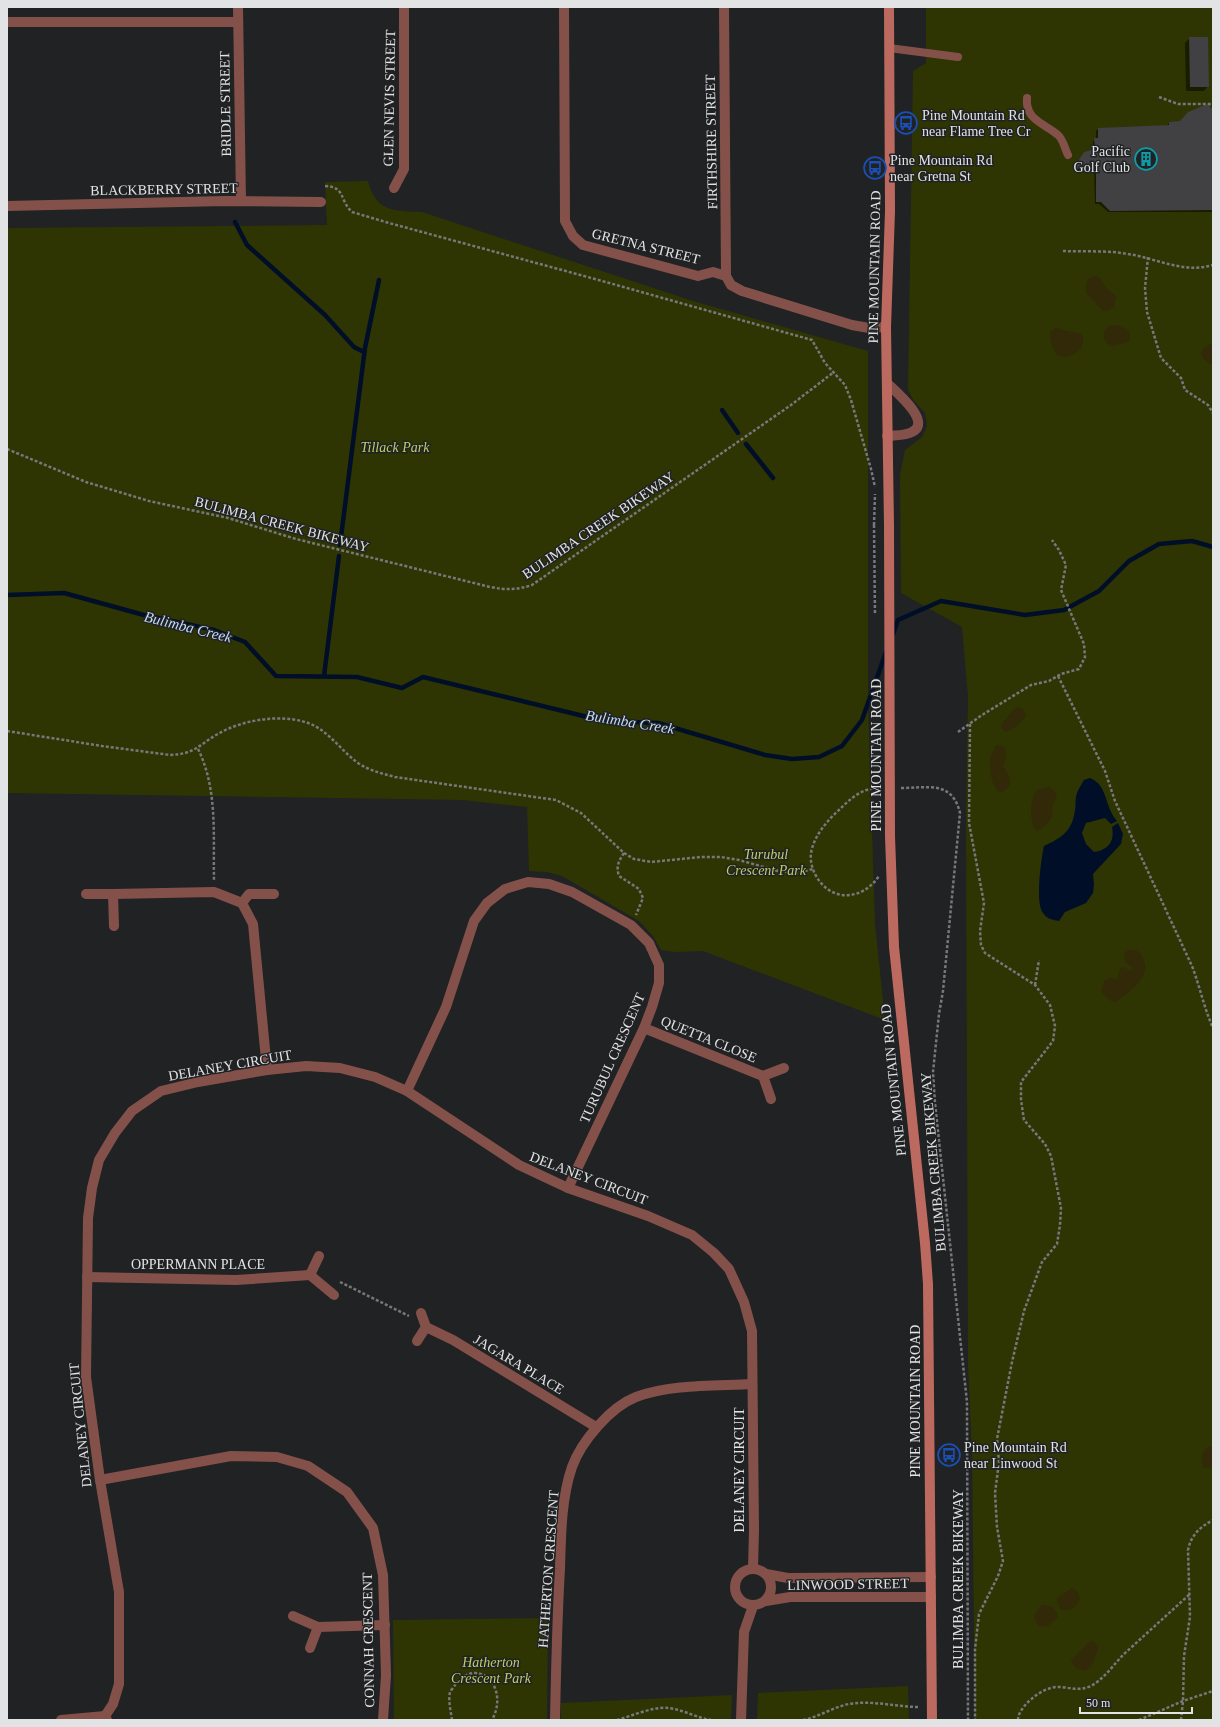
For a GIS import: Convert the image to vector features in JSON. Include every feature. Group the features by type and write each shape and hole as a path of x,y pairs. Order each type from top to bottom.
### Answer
{"main road":[{"name":"PINE MOUNTAIN ROAD","path":"889,7 890,211 886,327 889,526 890,836 894,948 926,1243 928,1284 932,1720"}],"street":[{"name":"BRIDLE STREET","path":"238,7 242,201"},
{"name":"GLEN NEVIS STREET","path":"394,188 404,169 404,7"},
{"name":"GRETNA STREET","path":"564,7 565,221 573,236 583,245 698,276 713,272 726,276"},
{"name":"FIRTHSHIRE STREET","path":"724,7 726,276"},
{"path":"7,22 238,22"},
{"name":"BLACKBERRY STREET","path":"7,206 242,201 322,202"},
{"path":"726,276 731,285 742,291 852,325 869,328 886,327"},
{"path":"887,383 912,408 917,417 918,426 914,432 887,436"},
{"name":"TURUBUL CRESCENT","path":"408,1091 446,1006 474,921 488,902 504,889 528,882 549,884 572,892 631,925 649,943 659,965 659,983 644,1028 568,1188"},
{"path":"86,894 214,892 242,903 253,924 267,1070"},
{"path":"113,894 114,926"},
{"path":"242,903 249,894 274,894"},
{"name":"QUETTA CLOSE","path":"644,1028 763,1076 784,1068"},
{"name":"DELANEY CIRCUIT","path":"106,1718 113,1704 119,1684 119,1592 100,1480 86,1377 88,1218 92,1188 99,1160 115,1133 132,1111 161,1091 198,1082 267,1070 306,1066 340,1068 375,1077 408,1091 519,1165 568,1188 648,1216 692,1235 714,1253 729,1269 744,1302 752,1331 753,1569"},
{"name":"QUETTA CLOSE","path":"763,1076 771,1098"},
{"path":"319,1256 310,1275 334,1295"},
{"name":"OPPERMANN PLACE","path":"87,1277 236,1280 310,1275"},
{"path":"417,1341 426,1327 421,1313"},
{"name":"JAGARA PLACE","path":"426,1327 453,1340 596,1427"},
{"name":"HATHERTON CRESCENT","path":"555,1720 557,1632 564,1510 572,1466 596,1427 613,1412 635,1398 669,1389 752,1384"},
{"name":"CONNAH CRESCENT","path":"100,1480 231,1456 277,1457 308,1466 347,1492 373,1528 383,1575 386,1675 383,1720"},
{"path":"753,1569 760,1570 766,1574 770,1580 771,1587 770,1595 766,1601 760,1605 753,1606 746,1605 740,1601 734,1588 735,1581 739,1574 745,1570 753,1569"},
{"name":"LINWOOD STREET","path":"766,1574 788,1578 931,1576"},
{"name":"LINWOOD STREET","path":"766,1601 790,1597 931,1597"},
{"path":"740,1720 744,1632 753,1606"},
{"path":"293,1616 318,1626 385,1625"},
{"path":"310,1648 318,1626"},
{"path":"61,1720 106,1718"}],"lane":[{"path":"889,48 958,57"},
{"path":"1027,98 1026,106 1028,112 1060,136 1068,155"}],"path":[{"path":"1159,97 1178,104 1213,104"},
{"path":"324,186 334,186 338,189 348,208 352,212 812,340 824,364 834,372 845,385 851,400 872,469 875,486 874,525"},
{"path":"1062,251 1108,252 1148,257 1159,262 1179,267 1192,268 1213,265"},
{"path":"1148,257 1145,288 1147,312 1160,358 1182,378 1185,390 1208,405 1213,413"},
{"name":"BULIMBA CREEK BIKEWAY","path":"7,449 86,482 149,501 228,518 296,539 508,590 532,585 791,405 834,372"},
{"path":"958,732 1031,685 1049,681 1058,676 1079,669 1084,657 1084,644 1061,590 1066,565 1052,540"},
{"path":"1058,676 1105,771 1115,801 1192,966 1213,1028"},
{"path":"7,731 170,755 198,749 217,734 241,724 286,718 307,722 320,729 357,762 371,771 395,777 556,800 581,813 624,853 634,859 651,862 701,857 721,857 739,860 778,871 797,873 812,869"},
{"path":"970,724 969,823 984,903 980,931 981,945 985,953 1035,984 1050,1005 1055,1026 1053,1041 1021,1082 1021,1100 1024,1120 1045,1144 1051,1156 1061,1208 1060,1225 1056,1244 1042,1262 1024,1311 1012,1362 998,1439 999,1462 995,1493 997,1527 1002,1561 998,1576 979,1614 975,1648 975,1720"},
{"path":"198,749 204,762 212,790 214,892"},
{"path":"879,870 879,877 870,887 860,893 848,896 836,895 826,889 818,880 812,869 811,854 816,838 830,818 857,795 871,788 886,788"},
{"name":"BULIMBA CREEK BIKEWAY","path":"900,788 940,788 950,792 958,804 960,813 943,991 933,1072 967,1402 968,1720"},
{"path":"624,853 618,861 617,869 619,876 639,889 643,898 631,925"},
{"path":"1035,984 1039,960"},
{"path":"334,1279 411,1317 426,1327"},
{"path":"1181,1720 1184,1656 1190,1617 1190,1594 1187,1571 1188,1550 1190,1540 1202,1526 1213,1520"},
{"path":"1018,1720 1018,1716 1022,1708 1039,1693 1060,1687 1080,1689 1097,1682 1190,1594"},
{"path":"452,1720 450,1692 464,1676 475,1673 485,1676 493,1683 496,1689 498,1704 492,1720"},
{"path":"1139,1720 1183,1701 1213,1691"},
{"path":"803,1720 848,1704 868,1702 903,1707 920,1706"},
{"path":"617,1720 640,1712 667,1707 685,1711 711,1720"}],"green space":[{"name":"Pacific Golf Club","path":"926,7 1213,7 1213,1720 975,1720 972,1454 968,1366 966,826 968,697 962,627 901,593 900,475 905,450 922,437 927,426 925,413 914,401 908,390 913,71 926,63"},
{"name":"Tillack Park","path":"368,181 371,191 376,199 388,208 403,211 422,212 693,301 868,351 868,703 875,923 885,1020 703,951 674,952 661,950 653,936 639,921 562,876 547,872 529,871 527,807 463,800 7,793 7,228 327,225 325,182"},
{"name":"Hatherton Crescent Park","path":"548,1618 547,1720 394,1720 393,1620"},
{"path":"908,1686 909,1720 757,1720 758,1693"},
{"path":"732,1695 731,1720 561,1720 561,1703"}],"sand":[{"path":"1095,276 1101,279 1116,297 1114,307 1107,311 1102,310 1086,293 1086,284 1089,278"},
{"path":"1113,325 1128,330 1130,341 1114,346 1108,344 1104,338 1104,332 1107,328"},
{"path":"1055,328 1082,335 1083,342 1081,348 1075,353 1064,357 1055,352 1052,347 1050,332"},
{"path":"1211,344 1213,345 1213,364 1210,364 1203,358 1201,353 1204,348"},
{"path":"1018,707 1024,710 1026,717 1014,728 1006,732 1002,729 1001,725 1014,709"},
{"path":"996,745 1001,745 1005,748 1006,757 1003,766 1010,781 1008,787 1000,793 997,791 993,783 990,769 991,754"},
{"path":"1050,787 1057,796 1052,806 1053,810 1049,821 1044,827 1037,831 1034,828 1031,812 1033,796 1040,789"},
{"path":"1128,950 1135,950 1139,952 1143,958 1145,965 1142,978 1133,989 1116,1002 1109,1000 1105,997 1101,990 1105,980 1111,978 1117,980 1119,970 1122,967 1131,971 1133,968 1125,962 1124,953"},
{"path":"1213,1446 1213,1467 1204,1468 1202,1460 1203,1452 1208,1447"},
{"path":"1072,1588 1077,1591 1080,1598 1078,1604 1071,1609 1061,1610 1057,1598"},
{"path":"1042,1605 1053,1608 1058,1617 1050,1625 1041,1627 1037,1624 1034,1617"},
{"path":"1093,1641 1098,1646 1090,1667 1084,1671 1074,1666 1071,1660 1089,1642"}],"water":[{"path":"1090,778 1096,781 1100,786 1117,821 1111,824 1105,818 1086,823 1082,833 1086,844 1094,852 1107,847 1112,837 1112,827 1118,823 1123,834 1121,844 1093,874 1093,893 1086,903 1065,912 1059,921 1052,920 1046,917 1043,913 1039,900 1040,870 1044,846 1056,840 1069,828 1074,817 1078,790 1084,780"}],"building":[{"path":"1189,37 1208,37 1209,87 1190,87"},
{"name":"Pacific Golf Club","path":"1210,103 1210,108 1213,108 1213,210 1110,211 1101,202 1096,202 1096,168 1073,169 1084,152 1095,149 1094,138 1098,138 1098,128 1169,125 1169,122 1180,121 1188,112"}],"waterway":[{"path":"235,222 247,245 325,315 354,347 364,352"},
{"path":"340,545 365,348 379,280"},
{"path":"722,410 738,433"},
{"path":"746,444 773,478"},
{"name":"Bulimba Creek","path":"893,634 898,620 941,601 1025,615 1064,610 1099,591 1129,561 1159,544 1192,541 1213,547"},
{"path":"324,676 339,556"},
{"name":"Bulimba Creek","path":"7,595 64,593 144,615 214,630 245,642 276,676 357,677 402,688 423,677 604,721 658,723 765,755 792,759 819,757 842,746 862,720 886,652"}],"place":[{"name":"Pine Mountain Rd near Flame Tree Cr","path":"906,123"},
{"name":"Pacific Golf Club","path":"1146,159"},
{"name":"Pine Mountain Rd near Gretna St","path":"875,168"},
{"name":"Pine Mountain Rd near Linwood St","path":"949,1455"}],"park label":[{"name":"Turubul Crescent Park","path":"766,862"}]}
